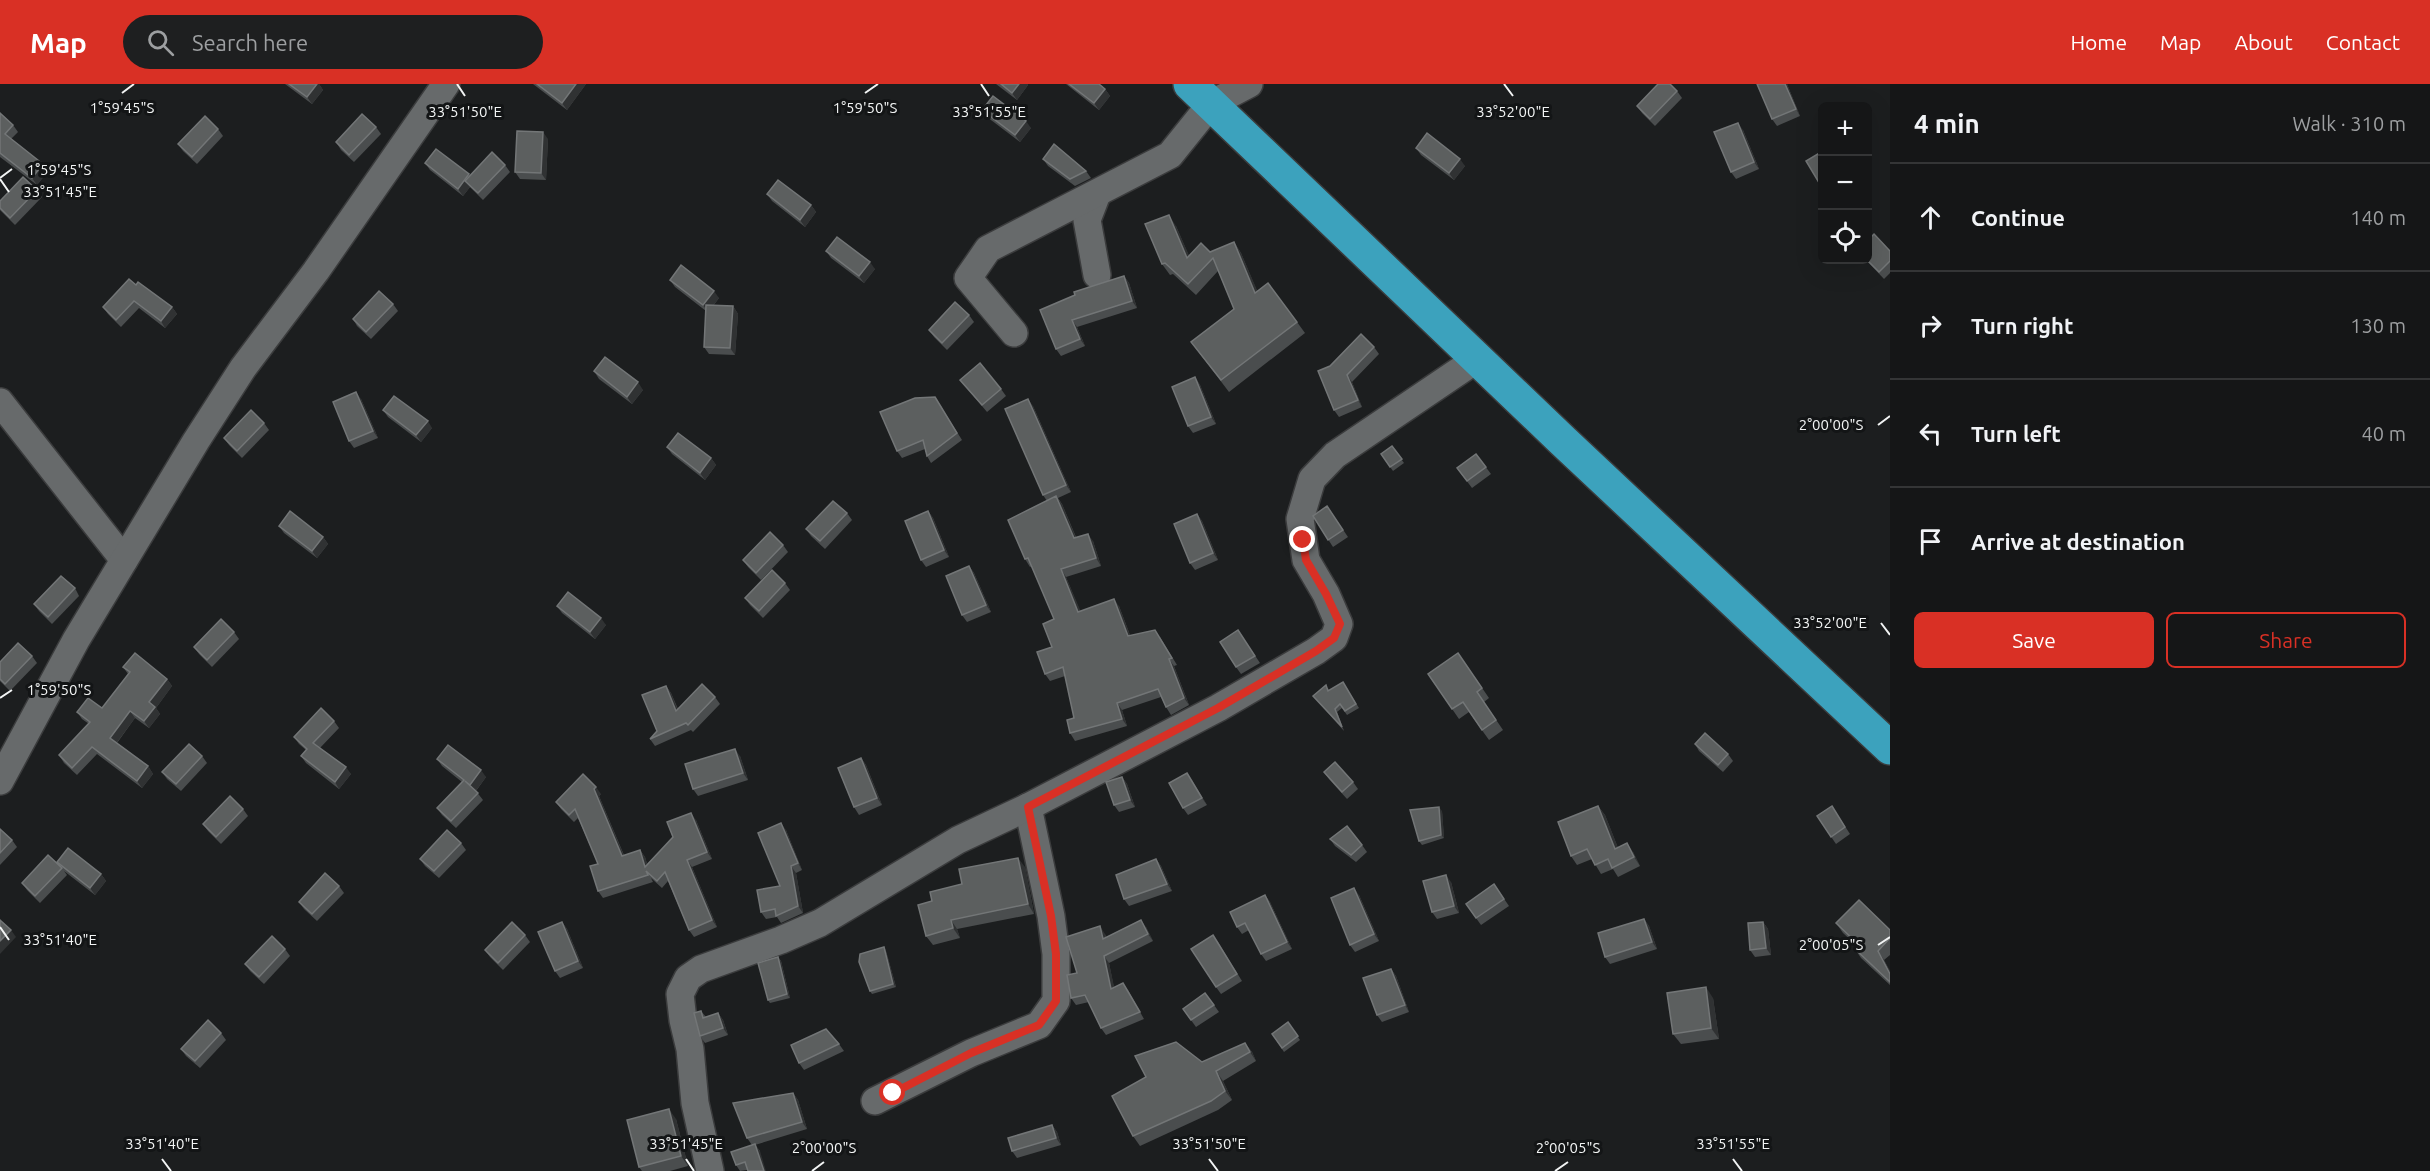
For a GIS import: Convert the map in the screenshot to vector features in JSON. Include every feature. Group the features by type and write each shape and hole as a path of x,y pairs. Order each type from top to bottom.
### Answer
{"highway":[{"path":"1201,94 1890,748"}],"street":[{"path":"0,781 76,640 243,368 316,271 446,84"},
{"path":"1014,333 968,278 988,249 1170,155 1201,94 1249,84"},
{"path":"1097,194 1087,220 1097,275"},
{"path":"710,1171 695,1104 690,1049 683,1020 680,994 687,978 701,969 781,940 820,922 958,840 1028,807 1218,708 1316,651 1334,638 1340,624 1306,560 1300,519 1312,479 1335,455 1478,359"},
{"path":"0,402 124,560"},
{"path":"875,1101 971,1053 1039,1025 1056,1001 1056,954 1052,925 1028,807"}],"building":[{"path":"289,84 317,84 307,97"},
{"path":"537,84 576,84 562,103"},
{"path":"1001,84 1019,84 1012,93"},
{"path":"1069,84 1099,84 1105,89 1094,103"},
{"path":"1658,84 1670,84 1677,91 1650,119 1637,106"},
{"path":"1757,84 1785,84 1796,109 1772,119"},
{"path":"993,96 1026,121 1015,135 982,110"},
{"path":"0,113 13,125 5,134 43,164 32,178 0,153"},
{"path":"362,114 376,127 349,155 336,142"},
{"path":"205,116 218,129 192,157 178,144"},
{"path":"1738,123 1754,162 1731,172 1714,132"},
{"path":"517,131 543,132 541,173 515,172"},
{"path":"1427,133 1460,159 1449,173 1416,148"},
{"path":"1054,144 1086,171 1070,179 1043,159"},
{"path":"436,149 469,174 458,189 425,163"},
{"path":"492,152 505,165 478,193 465,181"},
{"path":"1818,154 1818,181 1806,161"},
{"path":"23,177 37,190 10,218 0,208 0,201"},
{"path":"778,180 811,205 800,220 767,194"},
{"path":"1169,215 1187,258 1201,243 1210,252 1234,242 1255,293 1268,283 1297,322 1221,380 1191,342 1234,309 1213,258 1188,284 1165,263 1162,264 1145,224"},
{"path":"1874,234 1890,251 1890,261 1879,272 1871,264"},
{"path":"837,237 870,262 859,276 826,251"},
{"path":"681,265 714,291 703,305 670,280"},
{"path":"1124,276 1132,301 1072,320 1080,339 1056,349 1040,310 1075,295 1074,292"},
{"path":"129,279 136,285 138,282 172,307 161,321 134,301 116,320 103,307"},
{"path":"379,291 393,304 366,332 353,319"},
{"path":"955,302 969,315 942,343 929,330"},
{"path":"706,305 733,306 730,348 704,347"},
{"path":"1361,334 1374,347 1347,375 1358,400 1334,410 1318,371 1330,366"},
{"path":"605,357 638,382 627,397 594,371"},
{"path":"980,363 1001,389 982,405 960,380"},
{"path":"1195,377 1211,417 1188,426 1172,387"},
{"path":"356,392 373,431 349,441 333,402"},
{"path":"394,396 428,421 416,435 383,410"},
{"path":"935,397 957,433 927,456 923,440 897,451 880,412 915,398"},
{"path":"1028,399 1066,485 1043,495 1005,409"},
{"path":"251,410 264,423 237,451 224,438"},
{"path":"678,433 711,458 700,473 667,447"},
{"path":"1392,446 1402,459 1390,467 1381,454"},
{"path":"1476,454 1486,467 1467,481 1457,468"},
{"path":"1056,496 1074,538 1088,534 1096,558 1061,569 1078,612 1114,599 1128,636 1155,630 1172,658 1169,659 1184,698 1166,707 1158,689 1117,703 1122,719 1070,733 1067,720 1074,718 1063,667 1045,674 1037,652 1052,647 1043,624 1054,619 1028,558 1025,559 1008,520"},
{"path":"833,501 847,513 820,541 806,529"},
{"path":"1327,506 1343,530 1328,540 1313,516"},
{"path":"290,511 323,537 312,551 279,526"},
{"path":"928,511 944,550 921,560 905,521"},
{"path":"1197,514 1213,553 1190,563 1174,524"},
{"path":"770,532 783,545 756,573 743,560"},
{"path":"969,566 986,605 962,615 946,576"},
{"path":"772,570 785,583 759,611 745,598"},
{"path":"61,576 75,588 48,617 34,604"},
{"path":"568,592 601,618 590,632 557,606"},
{"path":"221,619 234,632 207,660 194,647"},
{"path":"1238,630 1255,656 1236,667 1220,642"},
{"path":"18,643 32,656 5,684 0,679 0,662"},
{"path":"135,653 167,679 149,702 155,707 144,721 130,711 110,738 148,766 137,781 92,747 72,768 59,755 90,722 77,712 88,698 102,708 130,672 123,667"},
{"path":"1458,653 1482,688 1477,692 1496,720 1482,730 1463,702 1452,709 1428,674"},
{"path":"1343,682 1356,704 1345,711 1340,704 1335,709 1342,727 1313,696 1326,685 1328,691"},
{"path":"702,684 715,697 688,725 686,723 650,739 657,731 642,695 666,686 676,711"},
{"path":"321,708 334,721 313,743 346,767 335,782 301,756 307,749 294,737"},
{"path":"1705,733 1728,754 1718,765 1695,744"},
{"path":"189,744 202,756 176,784 162,772"},
{"path":"448,745 481,770 470,785 465,781 478,793 451,821 437,808 464,780 437,759"},
{"path":"735,749 743,773 693,789 685,764"},
{"path":"861,758 877,798 854,807 838,768"},
{"path":"1335,762 1353,782 1342,792 1324,772"},
{"path":"1187,773 1202,798 1183,808 1169,783"},
{"path":"583,774 596,787 594,789 622,856 640,850 645,867 673,837 667,822 691,813 707,852 687,860 712,920 689,930 665,872 657,881 646,871 648,875 598,891 590,866 598,864 575,809 569,815 556,802"},
{"path":"1122,777 1130,800 1114,805 1106,782"},
{"path":"230,796 243,809 216,837 203,824"},
{"path":"1598,806 1615,849 1627,843 1634,857 1612,868 1608,859 1595,865 1587,849 1571,856 1558,822"},
{"path":"1832,806 1845,827 1831,837 1817,816"},
{"path":"1439,807 1441,835 1419,841 1410,810"},
{"path":"781,823 798,863 791,866 798,906 776,916 775,909 761,912 757,890 780,886 758,833"},
{"path":"1347,826 1362,845 1351,855 1330,839"},
{"path":"0,829 12,840 0,853"},
{"path":"447,830 461,843 434,871 420,859"},
{"path":"68,848 101,874 90,888 57,862"},
{"path":"48,855 62,868 35,896 22,883"},
{"path":"1018,858 1028,904 951,920 953,928 926,936 918,905 932,901 930,892 962,884 959,869"},
{"path":"1156,859 1167,884 1124,899 1116,875"},
{"path":"325,873 339,886 312,914 299,902"},
{"path":"1446,875 1454,906 1432,912 1423,881"},
{"path":"1494,884 1504,899 1476,918 1466,904"},
{"path":"1354,888 1374,934 1350,945 1331,898"},
{"path":"1265,895 1287,942 1261,954 1245,923 1237,927 1230,912"},
{"path":"1859,900 1890,930 1890,938 1878,951 1890,974 1890,982 1855,949 1859,945 1836,923"},
{"path":"1644,919 1652,942 1605,957 1598,933"},
{"path":"0,920 11,930 0,941"},
{"path":"1141,920 1148,934 1104,956 1111,989 1123,983 1140,1012 1101,1028 1085,995 1071,998 1067,975 1077,973 1066,937 1100,926 1103,939"},
{"path":"512,922 525,935 498,963 485,950"},
{"path":"562,922 578,961 555,971 538,932"},
{"path":"1763,922 1766,948 1750,950 1748,923"},
{"path":"1213,935 1237,974 1216,987 1191,949"},
{"path":"272,936 285,949 259,977 245,964"},
{"path":"884,947 893,984 870,991 859,962 860,954"},
{"path":"778,957 787,994 768,1000 758,963"},
{"path":"1391,969 1405,1005 1377,1015 1363,978"},
{"path":"1706,987 1711,1028 1673,1034 1667,993"},
{"path":"1205,993 1214,1005 1191,1020 1183,1009"},
{"path":"701,1011 703,1018 718,1013 723,1028 700,1036 694,1013"},
{"path":"208,1020 221,1033 195,1061 181,1049"},
{"path":"1288,1022 1298,1036 1282,1048 1272,1034"},
{"path":"826,1029 839,1044 799,1063 791,1045"},
{"path":"1176,1042 1202,1062 1245,1043 1250,1052 1216,1071 1225,1091 1211,1101 1133,1136 1112,1096 1146,1077 1135,1056"},
{"path":"793,1093 802,1122 747,1138 733,1103"},
{"path":"669,1109 681,1156 639,1167 627,1120"},
{"path":"1052,1125 1056,1138 1012,1151 1008,1138"},
{"path":"755,1144 764,1171 748,1171 745,1162 736,1165 731,1152"}],"route":[{"path":"893,1093 971,1053 1039,1025 1056,1001 1056,954 1051,916 1028,807 1218,708 1316,651 1334,638 1340,624 1306,560 1303,540"}]}
